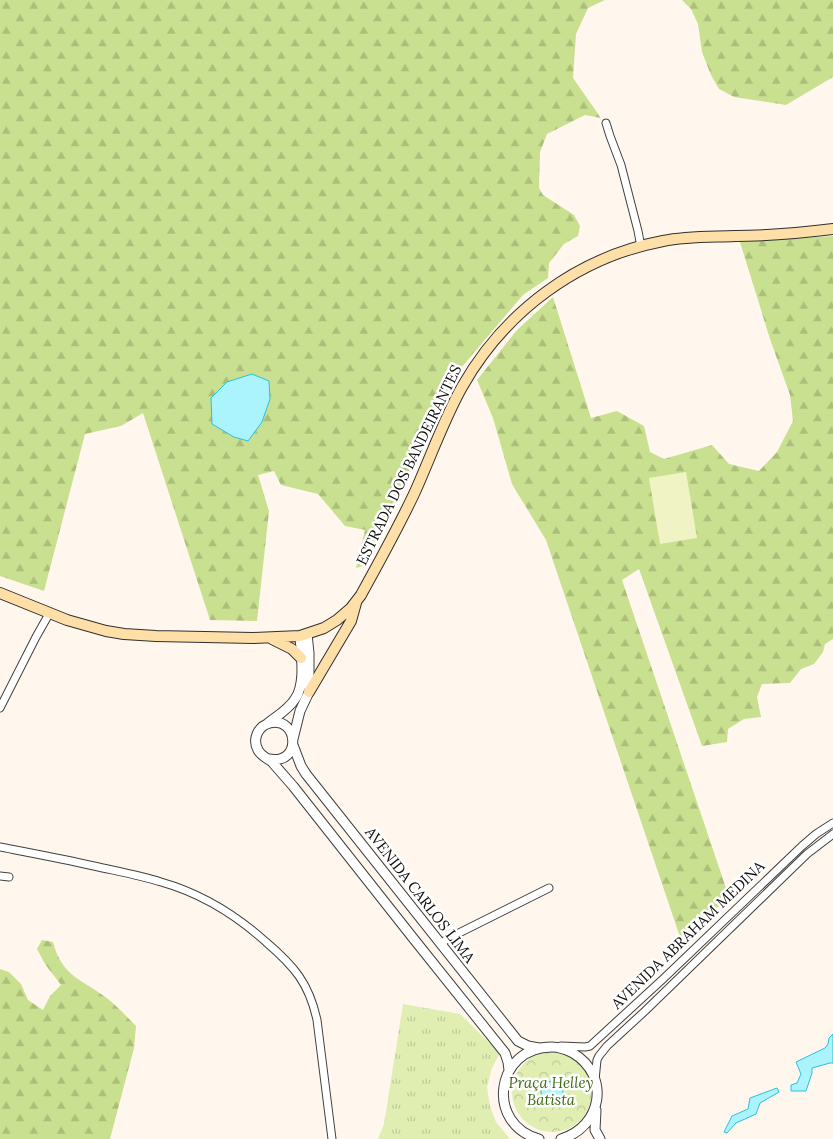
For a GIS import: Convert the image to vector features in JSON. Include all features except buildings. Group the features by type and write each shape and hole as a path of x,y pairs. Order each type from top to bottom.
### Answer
{"main road":[{"name":"ESTRADA DOS BANDEIRANTES","path":"0,593 49,614 87,626 124,634 269,638 304,635 324,628 337,620 356,601 376,568 413,495 462,387 500,333 536,299 574,273 603,259 663,241 702,236 786,234 833,229"},
{"path":"309,692 350,621 356,601"},
{"path":"269,638 292,649 301,658"}],"street":[{"path":"606,123 621,165 641,247"},
{"path":"0,708 49,614"},
{"path":"304,635 301,658 301,688 291,704 258,731 255,743 257,749 292,786 505,1053 509,1070"},
{"path":"269,760 278,760 291,751 300,711 309,692 309,653 304,635"},
{"name":"AVENIDA CARLOS LIMA","path":"268,723 274,722 286,726 290,731 299,761 306,774 518,1041 528,1046 539,1048"},
{"name":"AVENIDA ABRAHAM MEDINA","path":"555,1047 574,1046 585,1048 590,1046 802,846 833,823"},
{"name":"AVENIDA ABRAHAM MEDINA","path":"595,1080 598,1056 606,1046 645,1011 806,854 833,834"},
{"path":"0,848 55,857 162,882 204,900 254,930 300,976 309,992 317,1020 332,1139"},
{"path":"0,876 8,878"},
{"path":"441,944 447,938 549,888"},
{"path":"539,1139 531,1137 520,1130 511,1120 505,1108 503,1096 504,1082 509,1070 517,1060 527,1053 539,1048 555,1047 570,1051 579,1056 592,1073 597,1094 595,1130 600,1139"},
{"path":"561,1139 570,1137 578,1132 592,1116 596,1105"}],"green space":[{"path":"0,0 605,0 588,8 576,34 573,78 601,118 585,115 547,134 540,152 539,188 543,195 574,215 580,226 578,236 564,244 549,263 548,278 523,295 455,375 367,565 356,568 365,530 345,526 318,494 281,485 274,471 258,475 269,511 257,621 210,620 143,413 121,426 85,434 44,591 0,576"},
{"path":"682,0 833,0 833,77 786,105 734,97 719,89 711,75 702,52 698,24 691,9"},
{"path":"833,236 833,639 825,644 823,652 814,664 801,669 790,683 762,684 757,697 761,717 744,719 728,729 727,742 702,746 639,569 622,580 729,897 681,940 546,540 512,484 493,418 477,380 517,330 553,297 591,418 617,411 644,426 650,452 664,459 712,445 729,464 759,471 777,452 793,421 790,395 770,339 740,242"},
{"path":"686,472 697,538 660,544 649,478"},
{"path":"42,940 53,942 57,954 68,970 108,999 136,1026 134,1048 110,1139 0,1139 0,969 9,972 21,984 28,1000 43,1010 50,996 61,985 45,964 37,949"},
{"path":"403,1004 460,1014 500,1053 492,1068 487,1087 490,1106 496,1122 510,1139 378,1139 384,1124"},
{"name":"Praça Helley Batista","path":"552,1052 567,1055 580,1064 589,1077 592,1092 589,1107 580,1120 567,1129 552,1132 537,1129 524,1120 515,1107 512,1092 515,1077 524,1064 537,1055"}],"water":[{"path":"252,374 269,381 270,399 262,422 248,441 234,437 212,424 211,398 227,382"},
{"path":"833,1034 833,1063 812,1068 806,1091 791,1091 791,1085 797,1083 801,1074 796,1062 825,1048"},
{"path":"552,1081 560,1084 563,1092 560,1100 552,1103 544,1100 541,1092 544,1084"},
{"path":"777,1088 779,1092 760,1103 756,1114 736,1123 727,1133 724,1132 732,1116 748,1109 750,1098"}]}
